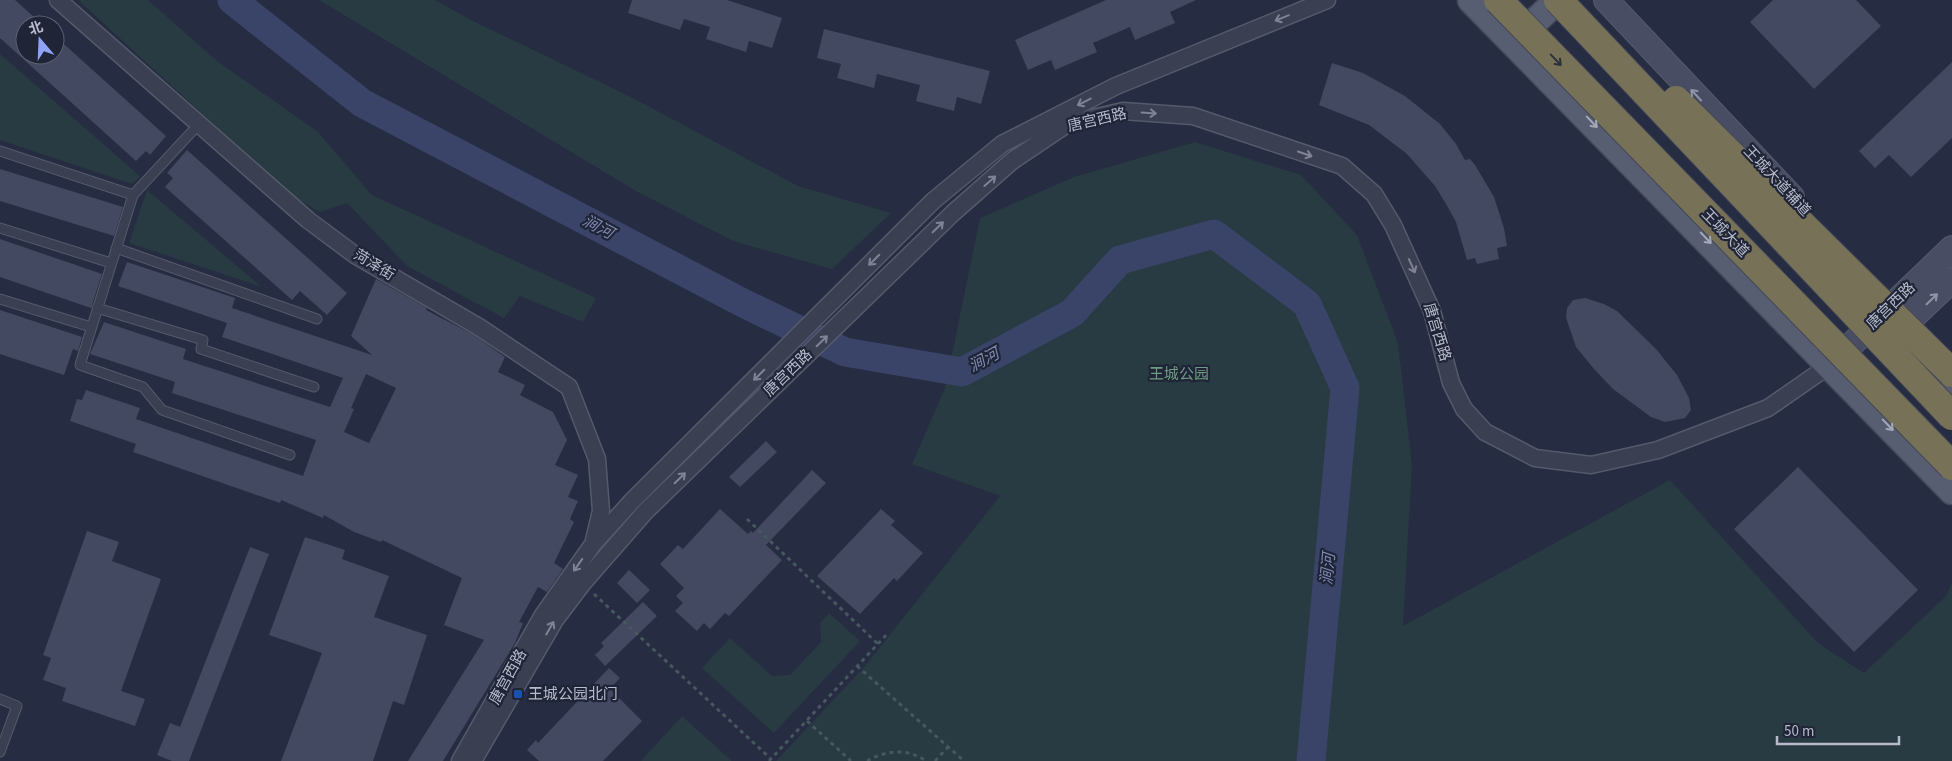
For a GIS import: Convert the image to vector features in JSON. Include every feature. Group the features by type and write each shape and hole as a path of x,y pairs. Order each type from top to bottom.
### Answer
{"highway":[{"name":"王城大道","path":"1498,0 1952,466"},
{"path":"1558,0 1952,416"},
{"path":"1568,0 1717,138 1952,373"}],"main road":[{"path":"1472,0 1952,491"},
{"path":"1513,42 1558,0"},
{"path":"1574,0 1777,208 1896,317 1952,391"},
{"name":"王城大道辅道","path":"1606,0 1852,261 1896,317 1952,359"},
{"path":"1777,208 1852,261"},
{"name":"唐宫西路","path":"1896,317 1952,248"},
{"name":"唐宫西路","path":"1830,365 1896,317 1952,280"}],"street":[{"name":"菏泽街","path":"58,0 308,220 355,255 479,327 569,387 597,459 601,511 593,544"},
{"name":"唐宫西路","path":"460,761 543,615 593,544 632,501 934,201 1002,144 1096,95 1327,0"},
{"name":"唐宫西路","path":"473,761 555,620 645,512 953,213 1012,161 1067,124 1123,111 1193,116 1342,166 1374,194 1394,225 1432,311 1451,383 1464,409 1485,432 1535,458 1591,465 1658,450 1768,408 1830,365"},
{"path":"593,544 605,559"}],"lane":[{"path":"199,124 133,196 80,365 143,387 162,410 290,455"},
{"path":"0,151 133,196"},
{"path":"0,228 111,263"},
{"path":"116,248 317,319"},
{"path":"0,299 91,327"},
{"path":"97,308 204,340 202,349 314,387"},
{"path":"0,699 18,706 0,752"}],"path":[{"path":"747,519 878,644"},
{"path":"584,583 770,760 889,632"},
{"path":"857,666 964,761"},
{"path":"806,721 851,761"},
{"path":"935,761 948,747"},
{"path":"867,761 879,754 899,752 918,756 926,761"}],"green space":[{"path":"78,0 148,0 217,61 317,131 372,195 596,298 583,322 520,296 504,318 407,266 347,203 320,212 292,196"},
{"path":"319,0 435,0 475,22 631,97 798,186 891,213 832,269 733,241 636,191"},
{"path":"0,54 140,176 132,184 0,140"},
{"name":"王城公园","path":"1195,142 1301,175 1357,235 1398,343 1412,465 1403,626 1670,480 1818,643 1864,673 1946,596 1952,583 1952,761 776,761 865,666 1000,496 912,464 945,388 980,218 1074,177"},
{"path":"147,190 262,287 129,243"},
{"path":"829,613 860,641 774,733 702,668 730,638 772,676 790,675 821,642 820,623"},
{"path":"682,716 732,761 641,761"}],"building":[{"path":"0,0 15,0 32,15 15,15 15,52 0,38"},
{"path":"632,0 727,0 782,18 772,48 749,41 746,52 706,39 710,27 684,19 680,30 628,13"},
{"path":"1106,0 1196,0 1170,12 1175,23 1135,40 1130,27 1093,43 1097,52 1055,70 1051,60 1028,70 1015,40"},
{"path":"1773,0 1856,0 1881,26 1814,89 1750,22"},
{"path":"824,29 990,71 981,104 957,97 954,111 916,101 920,85 877,74 874,88 837,78 841,64 817,58"},
{"path":"65,45 166,136 150,155 146,151 136,161 30,65 65,65"},
{"path":"1952,62 1952,138 1911,177 1889,155 1875,168 1859,151"},
{"path":"1332,63 1363,73 1405,96 1440,124 1456,144 1465,160 1470,159 1494,197 1504,228 1507,246 1497,248 1499,259 1477,264 1475,258 1467,260 1456,222 1446,204 1435,186 1407,154 1369,125 1319,105"},
{"path":"187,150 347,293 327,315 300,291 292,300 165,187 173,178 167,173"},
{"path":"0,169 123,207 114,236 0,201"},
{"path":"0,239 102,274 91,308 0,277"},
{"path":"127,262 235,298 232,308 372,355 351,336 376,279 427,308 426,310 474,335 505,357 498,372 525,385 520,395 553,412 567,440 555,465 578,475 568,497 578,501 570,519 574,522 554,563 563,569 547,592 538,587 519,622 523,623 515,643 443,761 408,761 484,640 444,625 462,578 382,540 381,542 354,532 324,515 323,518 281,500 280,503 133,452 136,444 70,421 77,399 82,400 86,390 140,408 136,419 303,476 316,440 172,393 175,382 90,354 104,322 186,349 183,359 330,407 343,378 222,337 227,323 118,286","holes":["366,374 396,388 369,443 344,432 354,409 351,408"]},
{"path":"1585,298 1604,304 1617,311 1656,349 1677,375 1689,398 1691,410 1685,418 1665,422 1651,417 1613,389 1594,369 1576,347 1566,318 1567,308 1573,300"},
{"path":"0,310 82,337 78,351 73,349 64,375 0,354"},
{"path":"766,441 777,452 740,487 729,477"},
{"path":"1798,467 1918,590 1854,652 1734,529"},
{"path":"812,470 826,483 766,545 782,560 729,616 725,613 710,629 704,623 697,631 675,611 683,603 676,596 684,588 660,564 678,545 683,549 720,509 748,534 751,531 753,533"},
{"path":"881,509 895,521 891,525 923,553 897,581 894,578 860,614 817,576"},
{"path":"87,531 119,542 112,561 161,579 121,691 145,699 135,726 62,701 66,688 43,680 51,658 43,655"},
{"path":"305,537 345,550 342,559 389,576 374,617 427,635 404,705 393,701 373,761 281,761 322,653 269,635"},
{"path":"250,547 269,554 189,761 172,761 157,755 170,723 180,727"},
{"path":"629,570 650,590 637,603 617,583"},
{"path":"643,602 657,616 605,666 595,655 604,646 601,643"},
{"path":"609,668 620,678 610,689 642,721 603,761 539,761 527,750 536,740 538,743"}],"waterway":[{"name":"涧河","path":"232,0 362,103 745,304 845,352 962,372 1072,313 1120,260 1214,234 1307,304 1345,388 1311,761"}],"place":[{"name":"王城公园北门","path":"518,694"}]}
